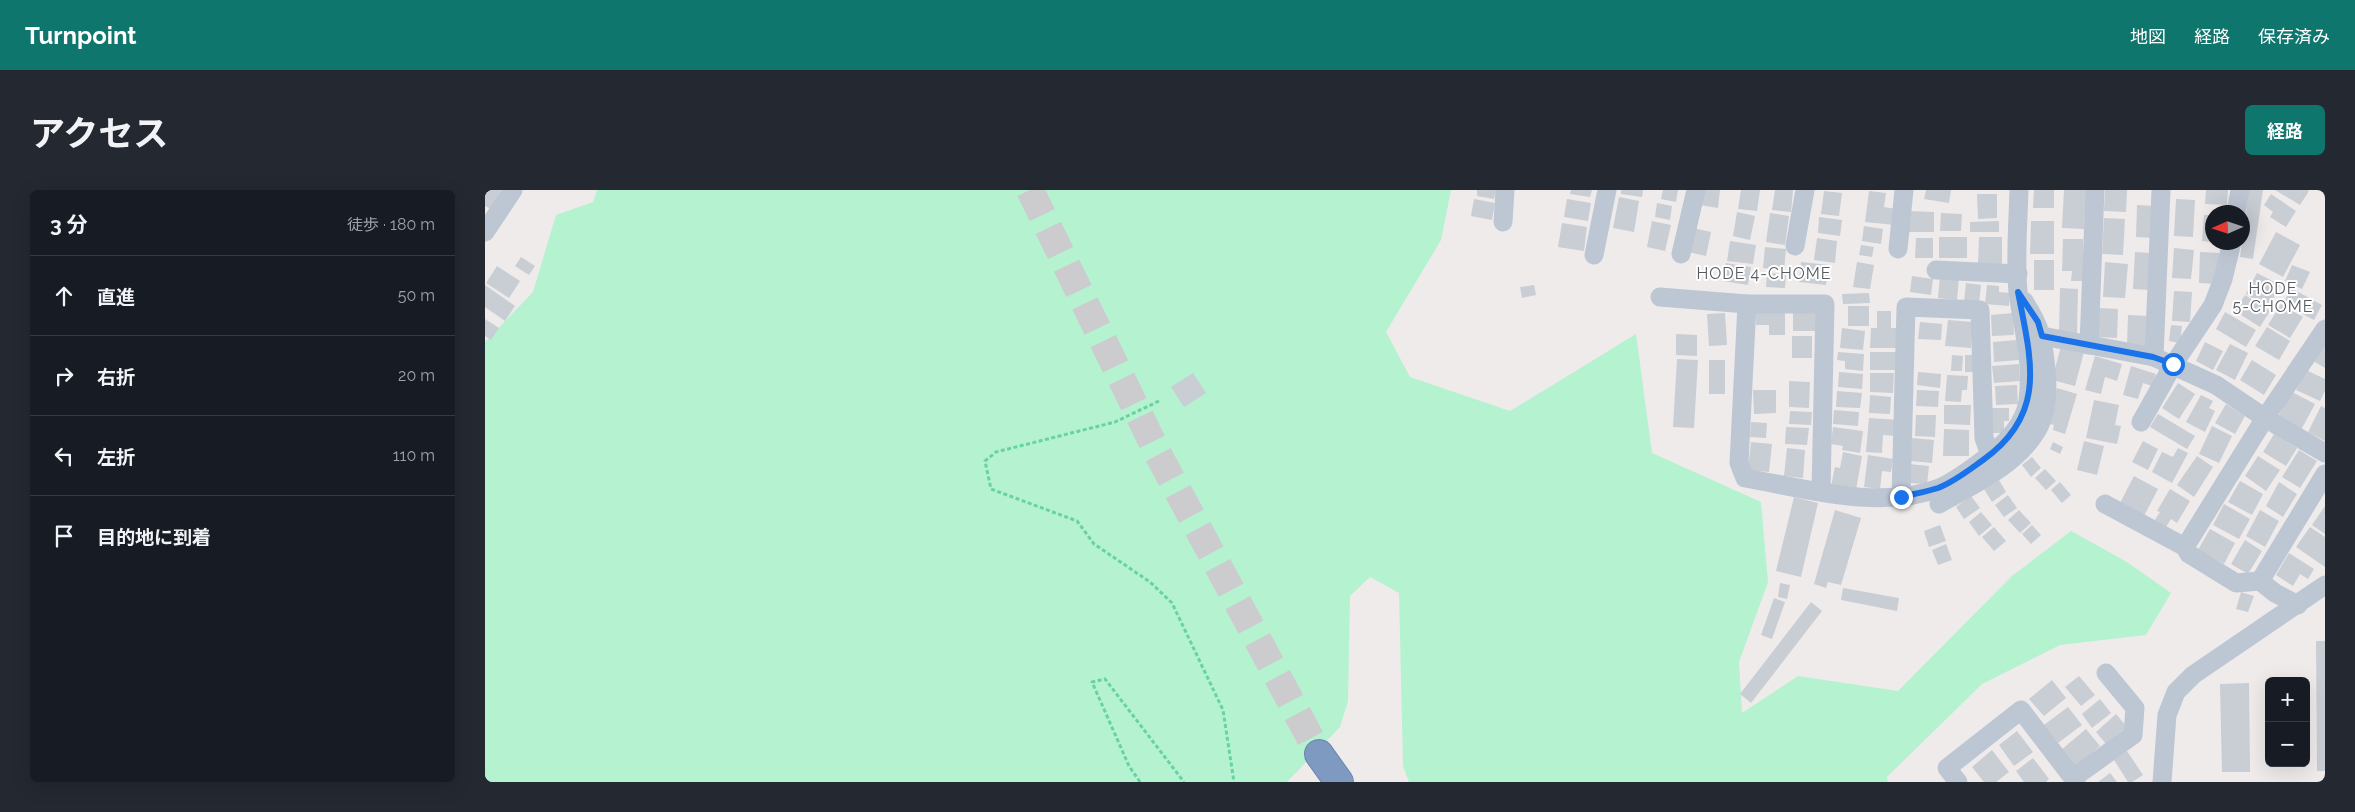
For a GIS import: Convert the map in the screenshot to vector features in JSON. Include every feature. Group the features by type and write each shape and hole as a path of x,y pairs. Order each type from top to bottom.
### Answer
{"highway":[{"path":"1319,754 1339,782"}],"street":[{"path":"485,232 513,190"},
{"path":"1503,222 1505,190"},
{"path":"1594,255 1607,190"},
{"path":"1681,254 1696,190"},
{"path":"1795,246 1805,190"},
{"path":"1899,249 1904,190"},
{"path":"1747,304 1739,463 1745,478 1856,496 1901,497 1939,488 1964,474 1990,455 2012,435 2019,424 2027,403 2030,373 2028,342 2018,283 2019,190"},
{"path":"2089,344 2095,190"},
{"path":"2153,357 2161,190"},
{"path":"2238,205 2240,190"},
{"path":"2141,422 2173,364 2213,305 2223,279 2230,250"},
{"path":"1936,270 2018,283"},
{"path":"1939,504 1989,475 2016,455 2037,432 2045,406 2047,378 2042,336 2038,322 2018,283"},
{"path":"1660,297 1747,304 1825,304 1821,491"},
{"path":"1901,497 1906,307 1980,310 1984,438 1990,455"},
{"path":"2185,547 2265,418 2325,329"},
{"path":"2042,336 2153,357 2173,364 2215,386 2325,453"},
{"path":"2260,580 2325,474"},
{"path":"2105,504 2185,547 2189,554 2236,583 2260,580 2275,593 2298,605"},
{"path":"2162,782 2167,715 2176,692 2193,675 2325,586"},
{"path":"1958,782 1947,768 2021,710 2075,780 2133,735 2135,708 2106,673"}],"path":[{"path":"1159,401 1115,422 996,452 985,461 991,489 1077,521 1094,544 1150,582 1172,603 1223,710 1234,782"},
{"path":"1140,782 1129,766 1092,682 1105,679 1184,782"}],"green space":[{"path":"597,190 1451,190 1441,240 1386,332 1410,377 1510,411 1636,334 1652,453 1761,502 1768,582 1739,662 1742,713 1798,676 1898,691 2012,576 2071,531 2127,562 2171,593 2146,635 2060,645 1982,684 1887,777 1888,782 1409,782 1403,766 1399,593 1370,577 1350,596 1348,701 1340,727 1287,782 485,782 485,342 533,292 556,215 593,202"}],"building":[{"path":"485,190 501,190 491,209 485,206"},
{"path":"1477,190 1496,190 1494,199 1477,196"},
{"path":"1571,190 1592,190 1590,197 1570,194"},
{"path":"1621,190 1643,190 1642,197 1621,194"},
{"path":"1663,190 1678,190 1676,202 1661,199"},
{"path":"1701,190 1720,190 1718,208 1700,205"},
{"path":"1741,190 1760,190 1757,211 1738,209"},
{"path":"1775,190 1793,190 1791,212 1772,210"},
{"path":"1926,190 1951,190 1949,203 1924,199"},
{"path":"2034,190 2054,190 2054,208 2033,208"},
{"path":"2064,190 2086,190 2084,229 2062,228"},
{"path":"2105,190 2127,190 2126,212 2104,211"},
{"path":"2206,190 2228,190 2227,205 2205,204"},
{"path":"2249,190 2263,190 2253,259 2240,257 2241,250 2250,250 2250,205 2247,205"},
{"path":"2275,190 2307,190 2309,191 2300,205"},
{"path":"1824,191 1842,193 1839,216 1821,214"},
{"path":"1869,191 1886,193 1884,207 1896,209 1895,225 1865,222"},
{"path":"1977,194 1997,194 1997,218 1978,219"},
{"path":"2271,194 2296,211 2286,227 2270,217 2273,212 2264,205"},
{"path":"1619,197 1639,201 1634,232 1613,228"},
{"path":"1474,199 1495,203 1492,220 1471,216"},
{"path":"1567,199 1591,203 1588,221 1564,217"},
{"path":"2176,199 2195,200 2193,237 2174,236"},
{"path":"1657,203 1672,206 1670,220 1655,217"},
{"path":"2137,205 2155,206 2153,238 2136,237"},
{"path":"1907,211 1934,212 1934,232 1907,232"},
{"path":"1737,212 1755,216 1750,240 1733,236"},
{"path":"1770,213 1789,216 1785,245 1766,242"},
{"path":"1941,213 1962,214 1961,231 1940,231"},
{"path":"2204,215 2205,215 2205,241 2202,241"},
{"path":"1819,217 1842,220 1840,236 1818,233"},
{"path":"2104,218 2125,219 2123,255 2102,254"},
{"path":"1652,221 1671,225 1665,251 1647,247"},
{"path":"1999,221 1999,232 1970,232 1970,222"},
{"path":"2031,221 2054,221 2054,254 2030,254"},
{"path":"1562,223 1587,227 1584,251 1558,247"},
{"path":"1864,226 1883,229 1881,244 1862,241"},
{"path":"1693,228 1711,232 1706,256 1688,252"},
{"path":"2276,232 2300,245 2283,277 2259,264"},
{"path":"1939,237 1967,237 1967,258 1939,258"},
{"path":"1979,237 2002,237 2002,264 1978,264"},
{"path":"1817,238 1837,241 1835,263 1814,260"},
{"path":"1916,238 1933,238 1933,258 1915,258"},
{"path":"2063,239 2083,239 2083,281 2071,281 2072,271 2062,271"},
{"path":"1730,241 1756,245 1753,264 1727,261"},
{"path":"1861,245 1874,247 1872,257 1859,255"},
{"path":"1765,247 1786,249 1784,270 1763,268"},
{"path":"2174,248 2194,250 2191,279 2172,278"},
{"path":"2135,252 2151,253 2150,290 2133,289"},
{"path":"2200,252 2219,253 2218,284 2199,283"},
{"path":"521,257 535,266 529,275 515,266"},
{"path":"2034,260 2054,260 2054,290 2034,290"},
{"path":"1801,262 1829,265 1826,285 1799,282"},
{"path":"1857,262 1874,265 1870,289 1853,287"},
{"path":"2105,262 2128,264 2125,298 2103,297"},
{"path":"1726,263 1751,267 1748,285 1723,281"},
{"path":"2292,265 2310,272 2302,289 2285,281"},
{"path":"497,266 520,281 509,298 486,283"},
{"path":"1767,273 1786,274 1785,288 1766,287"},
{"path":"2257,273 2280,285 2269,307 2246,294"},
{"path":"1940,275 1959,277 1957,300 1938,298"},
{"path":"1912,276 1933,279 1931,295 1910,292"},
{"path":"1966,283 1981,285 1979,304 1964,302"},
{"path":"485,285 515,306 505,321 485,307"},
{"path":"1534,285 1536,295 1522,298 1520,287"},
{"path":"1987,285 1999,286 1999,292 2010,293 2009,306 1985,304"},
{"path":"2060,288 2078,289 2077,333 2059,333"},
{"path":"2291,288 2322,305 2314,320 2283,304"},
{"path":"2174,291 2192,292 2190,322 2172,321"},
{"path":"1869,293 1870,303 1843,304 1842,294"},
{"path":"2245,295 2270,311 2260,327 2235,311"},
{"path":"2281,304 2303,317 2290,338 2268,325"},
{"path":"1848,306 1869,306 1869,326 1848,326"},
{"path":"2099,308 2118,309 2117,338 2098,337"},
{"path":"1756,309 1785,309 1785,335 1769,335 1769,325 1756,325"},
{"path":"1793,310 1817,310 1817,331 1793,331"},
{"path":"1877,311 1891,311 1891,328 1898,328 1898,348 1870,348 1871,328 1877,328"},
{"path":"2225,312 2256,330 2246,347 2216,329"},
{"path":"1725,313 1727,345 1709,346 1707,314"},
{"path":"2013,313 2014,335 1992,336 1991,315"},
{"path":"2128,315 2150,316 2148,347 2127,346"},
{"path":"485,319 499,328 491,340 485,336"},
{"path":"1948,320 1973,322 1971,348 1945,346"},
{"path":"1920,322 1942,324 1941,340 1918,339"},
{"path":"2171,325 2182,326 2180,343 2169,341"},
{"path":"2267,327 2290,341 2279,360 2255,346"},
{"path":"1842,328 1865,331 1863,350 1840,348"},
{"path":"1676,334 1697,335 1697,356 1676,355"},
{"path":"1792,336 1812,336 1812,358 1792,358"},
{"path":"2325,339 2325,368 2313,361"},
{"path":"2017,340 2019,360 1994,362 1993,342"},
{"path":"2205,342 2223,351 2213,370 2196,361"},
{"path":"2230,344 2248,353 2235,380 2216,370"},
{"path":"2061,346 2084,352 2075,386 2052,380"},
{"path":"1838,352 1864,354 1863,371 1845,369 1845,361 1837,360"},
{"path":"1870,352 1896,352 1896,370 1870,370"},
{"path":"1952,355 1963,356 1962,371 1951,371"},
{"path":"1965,355 1976,355 1976,372 1965,372"},
{"path":"2095,356 2122,364 2117,381 2105,377 2101,394 2085,390"},
{"path":"1677,359 1698,360 1694,428 1673,427"},
{"path":"1709,360 1725,360 1725,394 1709,394"},
{"path":"2252,360 2276,375 2264,395 2240,380"},
{"path":"2019,364 2020,381 1994,383 1992,366"},
{"path":"2131,366 2156,374 2152,386 2143,383 2138,399 2123,395"},
{"path":"2306,370 2325,379 2325,391 2320,401 2296,390"},
{"path":"1839,372 1863,374 1862,389 1838,387"},
{"path":"1918,372 1941,374 1940,388 1917,385"},
{"path":"1193,373 1206,393 1184,407 1171,387"},
{"path":"1870,373 1894,373 1893,393 1870,392"},
{"path":"1947,375 1968,376 1967,390 1962,390 1961,402 1945,401"},
{"path":"1789,381 1810,382 1809,408 1789,407"},
{"path":"2178,383 2195,394 2179,419 2162,408"},
{"path":"2017,385 2018,404 1996,405 1995,386"},
{"path":"2057,388 2077,394 2065,434 2053,430 2054,425 2046,423"},
{"path":"1753,390 1776,390 1776,413 1754,414"},
{"path":"1917,390 1939,391 1938,407 1916,406"},
{"path":"1837,391 1862,393 1860,408 1836,407"},
{"path":"2292,392 2315,404 2301,430 2278,417"},
{"path":"1870,395 1891,397 1890,414 1869,413"},
{"path":"2201,395 2213,401 2209,408 2215,411 2205,432 2186,422"},
{"path":"2094,400 2119,405 2115,425 2121,426 2117,444 2086,438"},
{"path":"2226,404 2245,416 2235,434 2215,423"},
{"path":"1944,405 1971,405 1970,425 1944,424"},
{"path":"2321,406 2325,408 2325,441 2308,432"},
{"path":"1992,408 2009,408 2009,421 2004,421 2004,433 1992,433"},
{"path":"1834,410 1859,412 1858,426 1833,424"},
{"path":"1790,411 1812,412 1811,425 1789,424"},
{"path":"2158,414 2195,436 2187,449 2150,427"},
{"path":"1916,415 1936,415 1935,437 1915,436"},
{"path":"1869,418 1899,420 1897,436 1883,435 1882,453 1866,452"},
{"path":"1751,422 1767,423 1766,438 1750,437"},
{"path":"2212,426 2232,436 2219,463 2199,454"},
{"path":"1786,427 1809,428 1807,445 1785,444"},
{"path":"1833,427 1863,431 1860,453 1842,450 1843,446 1831,444"},
{"path":"1944,429 1969,430 1969,456 1943,456"},
{"path":"2274,434 2297,448 2286,466 2263,452"},
{"path":"1912,438 1934,440 1932,463 1910,461"},
{"path":"2084,441 2104,446 2097,475 2077,470"},
{"path":"2143,441 2158,449 2148,470 2132,462"},
{"path":"1751,442 1772,444 1769,472 1748,470"},
{"path":"2053,442 2063,447 2060,454 2050,449"},
{"path":"1787,448 1805,450 1803,478 1784,476"},
{"path":"2178,448 2188,453 2172,483 2152,472 2162,452 2173,457"},
{"path":"2299,450 2317,461 2300,488 2282,477"},
{"path":"1843,452 1862,456 1856,490 1831,486 1835,467 1840,468"},
{"path":"1868,455 1893,459 1891,472 1882,471 1880,489 1864,487"},
{"path":"2197,456 2213,467 2194,497 2177,485"},
{"path":"2258,456 2280,470 2266,491 2245,476"},
{"path":"2032,457 2041,468 2031,477 2022,465"},
{"path":"1909,464 1929,466 1927,484 1907,483"},
{"path":"2045,469 2056,481 2046,490 2035,478"},
{"path":"2134,476 2158,489 2144,516 2120,503"},
{"path":"1999,480 2006,492 1992,502 1984,489"},
{"path":"2240,481 2263,494 2252,515 2228,502"},
{"path":"2060,482 2071,495 2062,503 2051,490"},
{"path":"2279,482 2297,494 2283,517 2266,506"},
{"path":"2170,489 2190,501 2177,523 2171,519 2166,527 2155,520 2160,512 2157,511"},
{"path":"2008,495 2017,508 2004,517 1995,505"},
{"path":"1971,496 1980,508 1964,519 1956,507"},
{"path":"1794,497 1818,503 1801,577 1776,571"},
{"path":"2224,504 2250,519 2239,539 2213,525"},
{"path":"2325,506 2325,534 2312,525"},
{"path":"1835,510 1861,518 1841,585 1828,582 1826,588 1814,584"},
{"path":"2019,510 2031,523 2020,533 2008,520"},
{"path":"2260,510 2279,521 2265,547 2246,536"},
{"path":"1981,512 1992,525 1979,536 1969,522"},
{"path":"1940,525 1946,541 1929,547 1924,531"},
{"path":"2032,525 2041,535 2031,544 2022,534"},
{"path":"1994,527 2006,541 1994,551 1982,537"},
{"path":"2310,527 2325,537 2325,567 2296,547"},
{"path":"2210,529 2235,543 2224,564 2198,550"},
{"path":"2245,540 2262,551 2248,574 2231,564"},
{"path":"1946,544 1952,560 1938,565 1932,550"},
{"path":"2289,553 2314,569 2308,579 2300,574 2293,586 2276,575"},
{"path":"1780,583 1790,585 1787,599 1778,597"},
{"path":"1843,588 1899,598 1897,611 1841,600"},
{"path":"2241,592 2254,596 2248,612 2236,609"},
{"path":"1774,598 1785,602 1772,639 1761,635"},
{"path":"1811,602 1822,611 1751,703 1740,694"},
{"path":"2316,641 2325,641 2325,771 2317,771"},
{"path":"2079,676 2095,695 2081,706 2065,687"},
{"path":"2052,680 2066,698 2044,716 2029,699"},
{"path":"2249,683 2250,772 2222,772 2220,684"},
{"path":"2100,699 2111,713 2092,728 2082,714"},
{"path":"2068,707 2082,725 2058,743 2044,725"},
{"path":"2116,714 2127,727 2106,744 2096,732"},
{"path":"2086,729 2100,746 2075,767 2061,750"},
{"path":"2017,731 2033,752 2014,766 1999,745"},
{"path":"1992,750 2009,772 1996,782 1984,782 1972,767"},
{"path":"2127,751 2143,775 2132,782 2128,782 2114,760"},
{"path":"2033,758 2049,779 2046,782 2024,782 2016,771"},
{"path":"2110,773 2117,782 2098,782"}],"tunnel":[{"path":"1030,190 1158,454 1319,754"}],"district":[{"name":"HODE 4-CHOME","path":"1764,273"},
{"name":"HODE 5-CHOME","path":"2273,297"}],"route":[{"path":"1901,497 1939,488 1964,474 2008,440 2019,424 2027,403 2030,373 2028,342 2018,292 2038,322 2042,336 2153,357 2173,364"}]}
